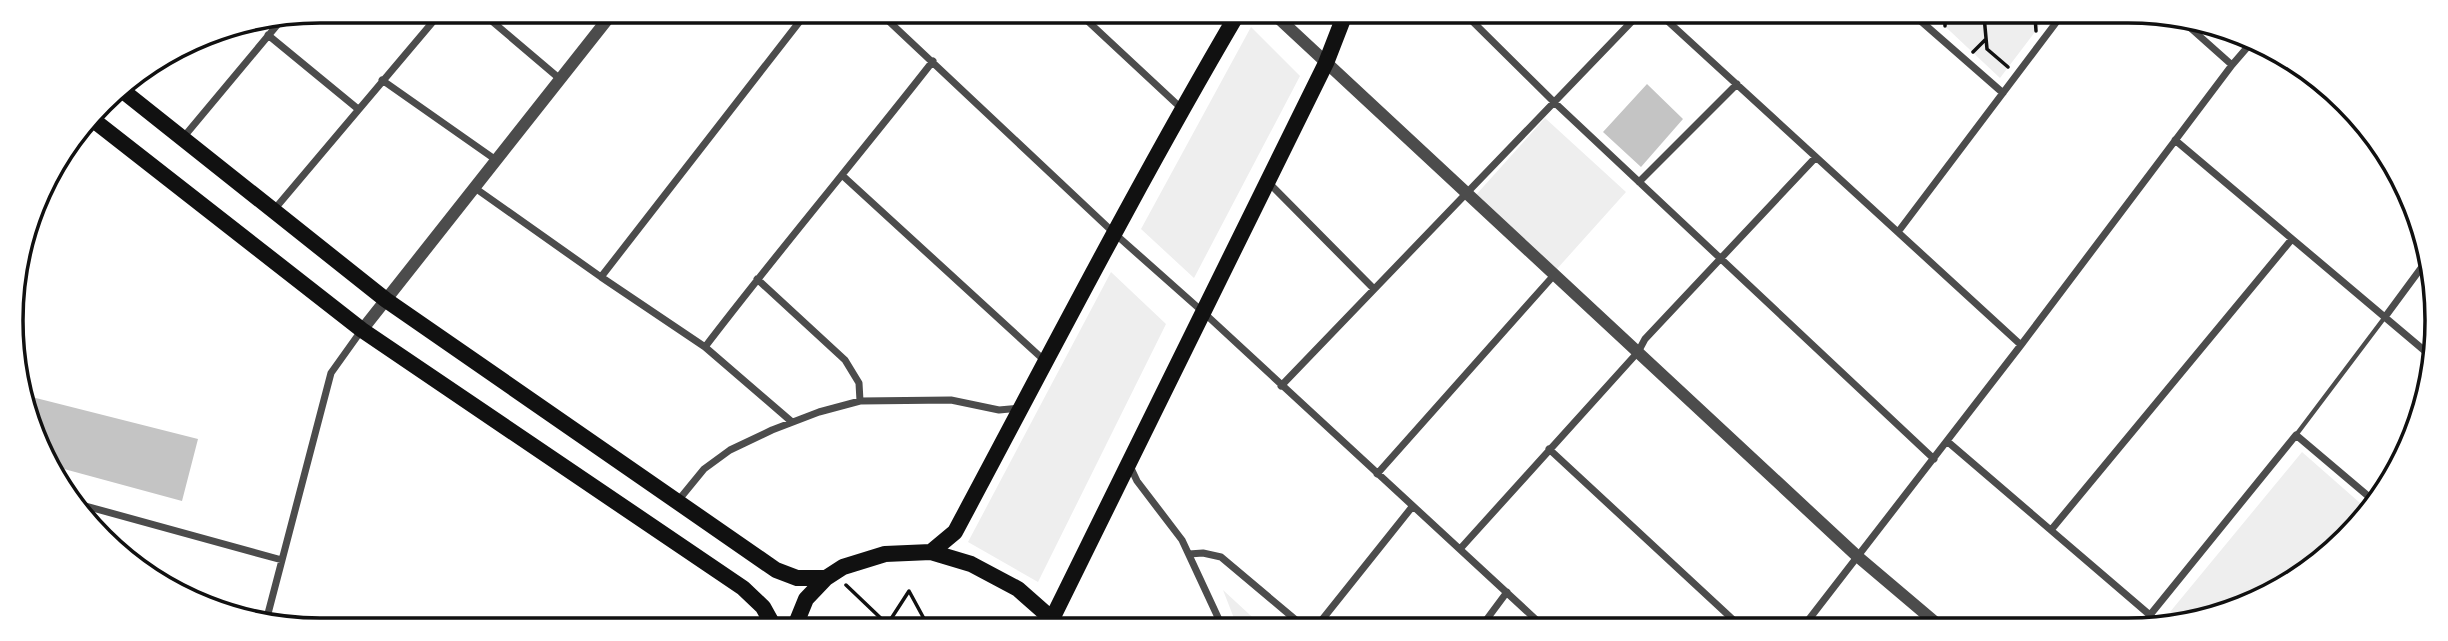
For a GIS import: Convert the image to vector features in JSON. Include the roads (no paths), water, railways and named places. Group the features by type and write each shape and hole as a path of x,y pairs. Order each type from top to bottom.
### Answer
{"main road":[{"path":"931,552 955,532 1114,233 1232,23"},
{"path":"1056,618 1343,23"},
{"path":"127,94 386,300 776,570 797,578 830,576"},
{"path":"98,123 362,330 743,588 763,607 769,618"},
{"path":"798,618 806,599 843,567 885,554 931,552 971,564 1018,589 1049,618"}],"street":[{"path":"273,211 432,23"},
{"path":"494,23 560,79"},
{"path":"268,614 331,373 604,23"},
{"path":"601,277 798,23"},
{"path":"891,23 1114,233 1534,618"},
{"path":"1090,23 1182,109"},
{"path":"1284,23 1857,556 1930,618"},
{"path":"1474,23 1554,102 1934,459"},
{"path":"1281,386 1630,23"},
{"path":"1670,23 2021,345"},
{"path":"1922,23 2003,93"},
{"path":"1898,232 2056,23"},
{"path":"182,139 276,26"},
{"path":"2192,30 2232,65"},
{"path":"268,35 358,110"},
{"path":"1810,618 1948,442 2247,48"},
{"path":"705,347 933,61"},
{"path":"382,80 496,160"},
{"path":"1639,182 1737,84"},
{"path":"2175,141 2424,350"},
{"path":"1460,549 1637,352 1645,339 1816,157"},
{"path":"843,176 1045,361"},
{"path":"1268,182 1374,289"},
{"path":"475,188 705,347 792,422"},
{"path":"2051,530 2292,239"},
{"path":"2385,317 2421,268"},
{"path":"1377,474 1555,273"},
{"path":"757,279 845,360 859,383 860,401"},
{"path":"677,502 704,469 730,450 792,422 860,401 951,400 999,410 1022,408"},
{"path":"2150,615 2296,435 2368,496"},
{"path":"1948,442 2153,617"},
{"path":"1549,449 1731,618"},
{"path":"1129,464 1138,481 1182,540 1218,618"},
{"path":"88,507 282,560"},
{"path":"1323,618 1412,507"},
{"path":"1189,554 1203,553 1221,557 1293,618"},
{"path":"1488,618 1507,592"}],"lane":[{"path":"2296,435 2385,317"}]}
